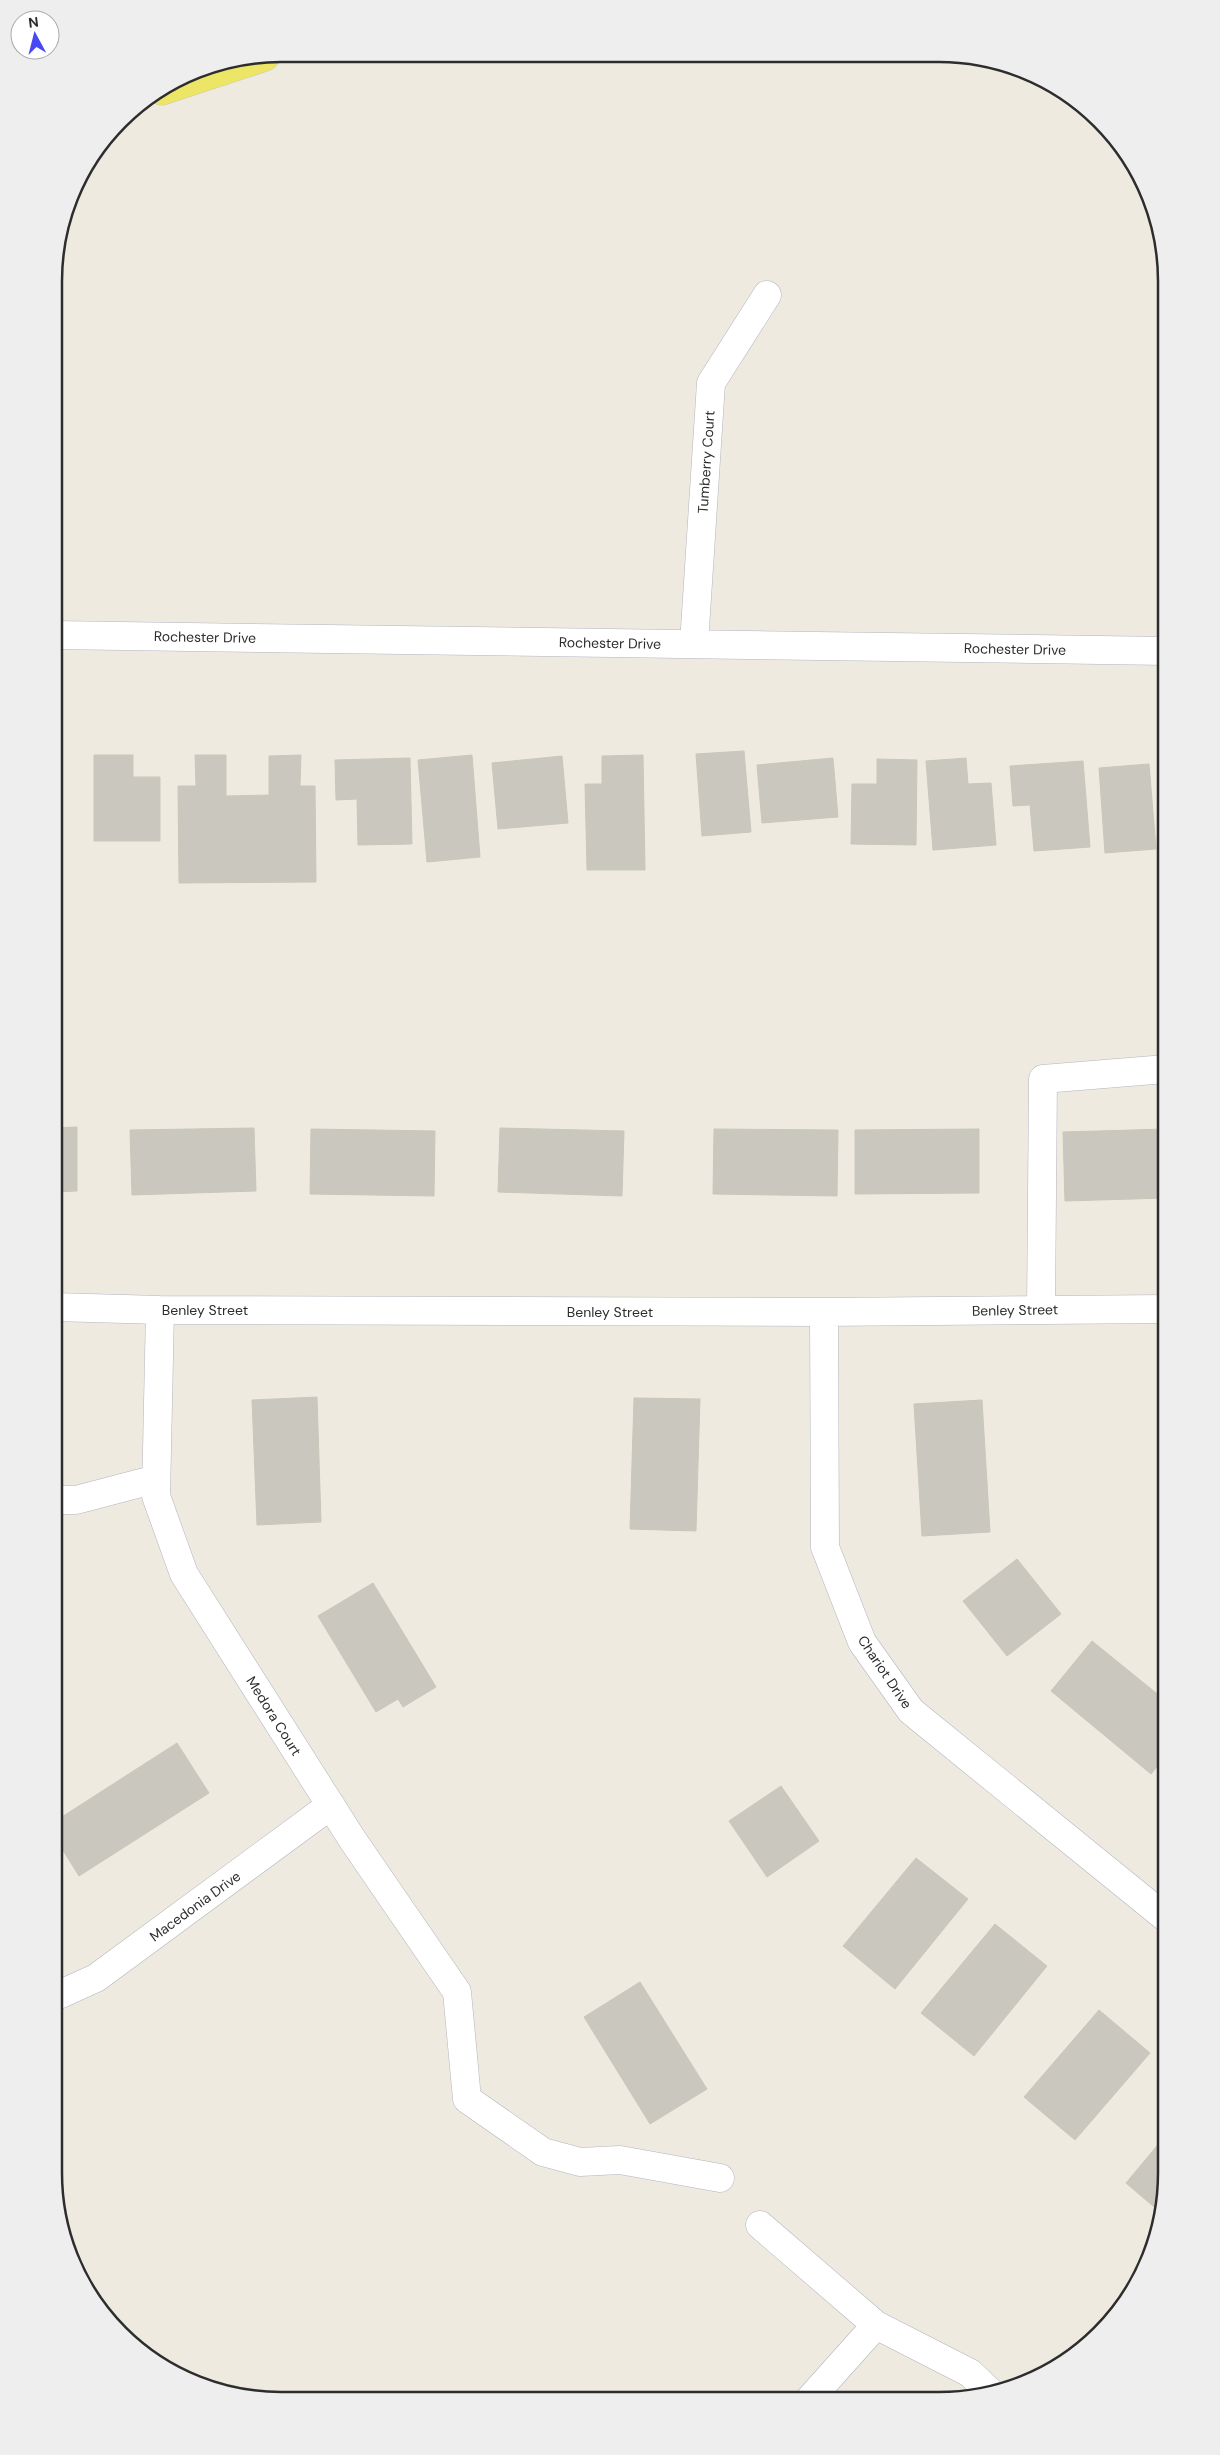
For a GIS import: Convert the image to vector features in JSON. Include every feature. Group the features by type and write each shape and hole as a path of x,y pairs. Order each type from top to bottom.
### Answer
{"main road":[{"path":"197,79 227,70"}],"street":[{"name":"Tumberry Court","path":"694,644 711,383 766,295"},
{"name":"Rochester Drive","path":"62,635 1158,651"},
{"path":"1041,1310 1043,1079 1158,1070"},
{"name":"Benley Street","path":"62,1307 160,1310 824,1312 1158,1309"},
{"name":"Medora Court","path":"160,1310 156,1496 184,1574 331,1806 457,1992 467,2099 543,2152 580,2162 620,2160 720,2178"},
{"name":"Chariot Drive","path":"824,1312 825,1547 862,1642 911,1711 1158,1912"},
{"path":"62,1500 76,1500 156,1479"},
{"name":"Macedonia Drive","path":"62,1993 96,1978 331,1806"},
{"path":"760,2225 876,2325 970,2373 985,2387"},
{"path":"816,2392 876,2325"}],"building":[{"path":"744,751 751,832 702,836 696,754"},
{"path":"94,755 133,755 133,777 160,777 160,841 94,841"},
{"path":"195,755 226,755 226,796 269,795 269,756 301,755 300,786 315,786 316,882 179,883 178,786 196,786"},
{"path":"472,755 480,857 427,862 418,760"},
{"path":"643,755 645,870 587,870 585,784 602,784 602,756"},
{"path":"562,756 568,823 498,829 492,763"},
{"path":"410,758 412,844 358,845 357,799 336,800 335,760"},
{"path":"833,758 838,817 762,823 757,765"},
{"path":"966,758 968,784 991,783 996,845 933,850 926,761"},
{"path":"877,759 917,760 916,845 851,844 852,784 877,784"},
{"path":"1083,761 1090,847 1034,851 1030,805 1013,806 1010,766"},
{"path":"1149,764 1156,849 1105,853 1099,768"},
{"path":"77,1127 77,1191 62,1192 62,1128"},
{"path":"254,1128 256,1191 132,1195 130,1130"},
{"path":"500,1128 624,1131 622,1196 498,1192"},
{"path":"311,1129 435,1131 434,1196 310,1194"},
{"path":"714,1129 838,1130 837,1196 713,1194"},
{"path":"979,1129 979,1193 855,1194 855,1130"},
{"path":"1158,1129 1158,1198 1065,1201 1063,1132"},
{"path":"317,1397 321,1522 257,1525 252,1400"},
{"path":"634,1398 700,1399 696,1531 630,1529"},
{"path":"982,1400 990,1532 922,1536 914,1404"},
{"path":"1017,1559 1061,1614 1007,1656 963,1601"},
{"path":"373,1583 436,1687 403,1707 398,1699 376,1712 318,1616"},
{"path":"1092,1641 1158,1695 1158,1766 1151,1774 1051,1691"},
{"path":"177,1743 209,1793 79,1876 62,1849 62,1817"},
{"path":"781,1786 819,1841 767,1877 729,1821"},
{"path":"916,1858 968,1899 895,1989 843,1946"},
{"path":"995,1924 1047,1966 974,2056 921,2013"},
{"path":"640,1982 707,2089 650,2124 584,2017"},
{"path":"1099,2010 1150,2053 1075,2140 1024,2097"},
{"path":"1158,2145 1155,2208 1126,2183"}]}
